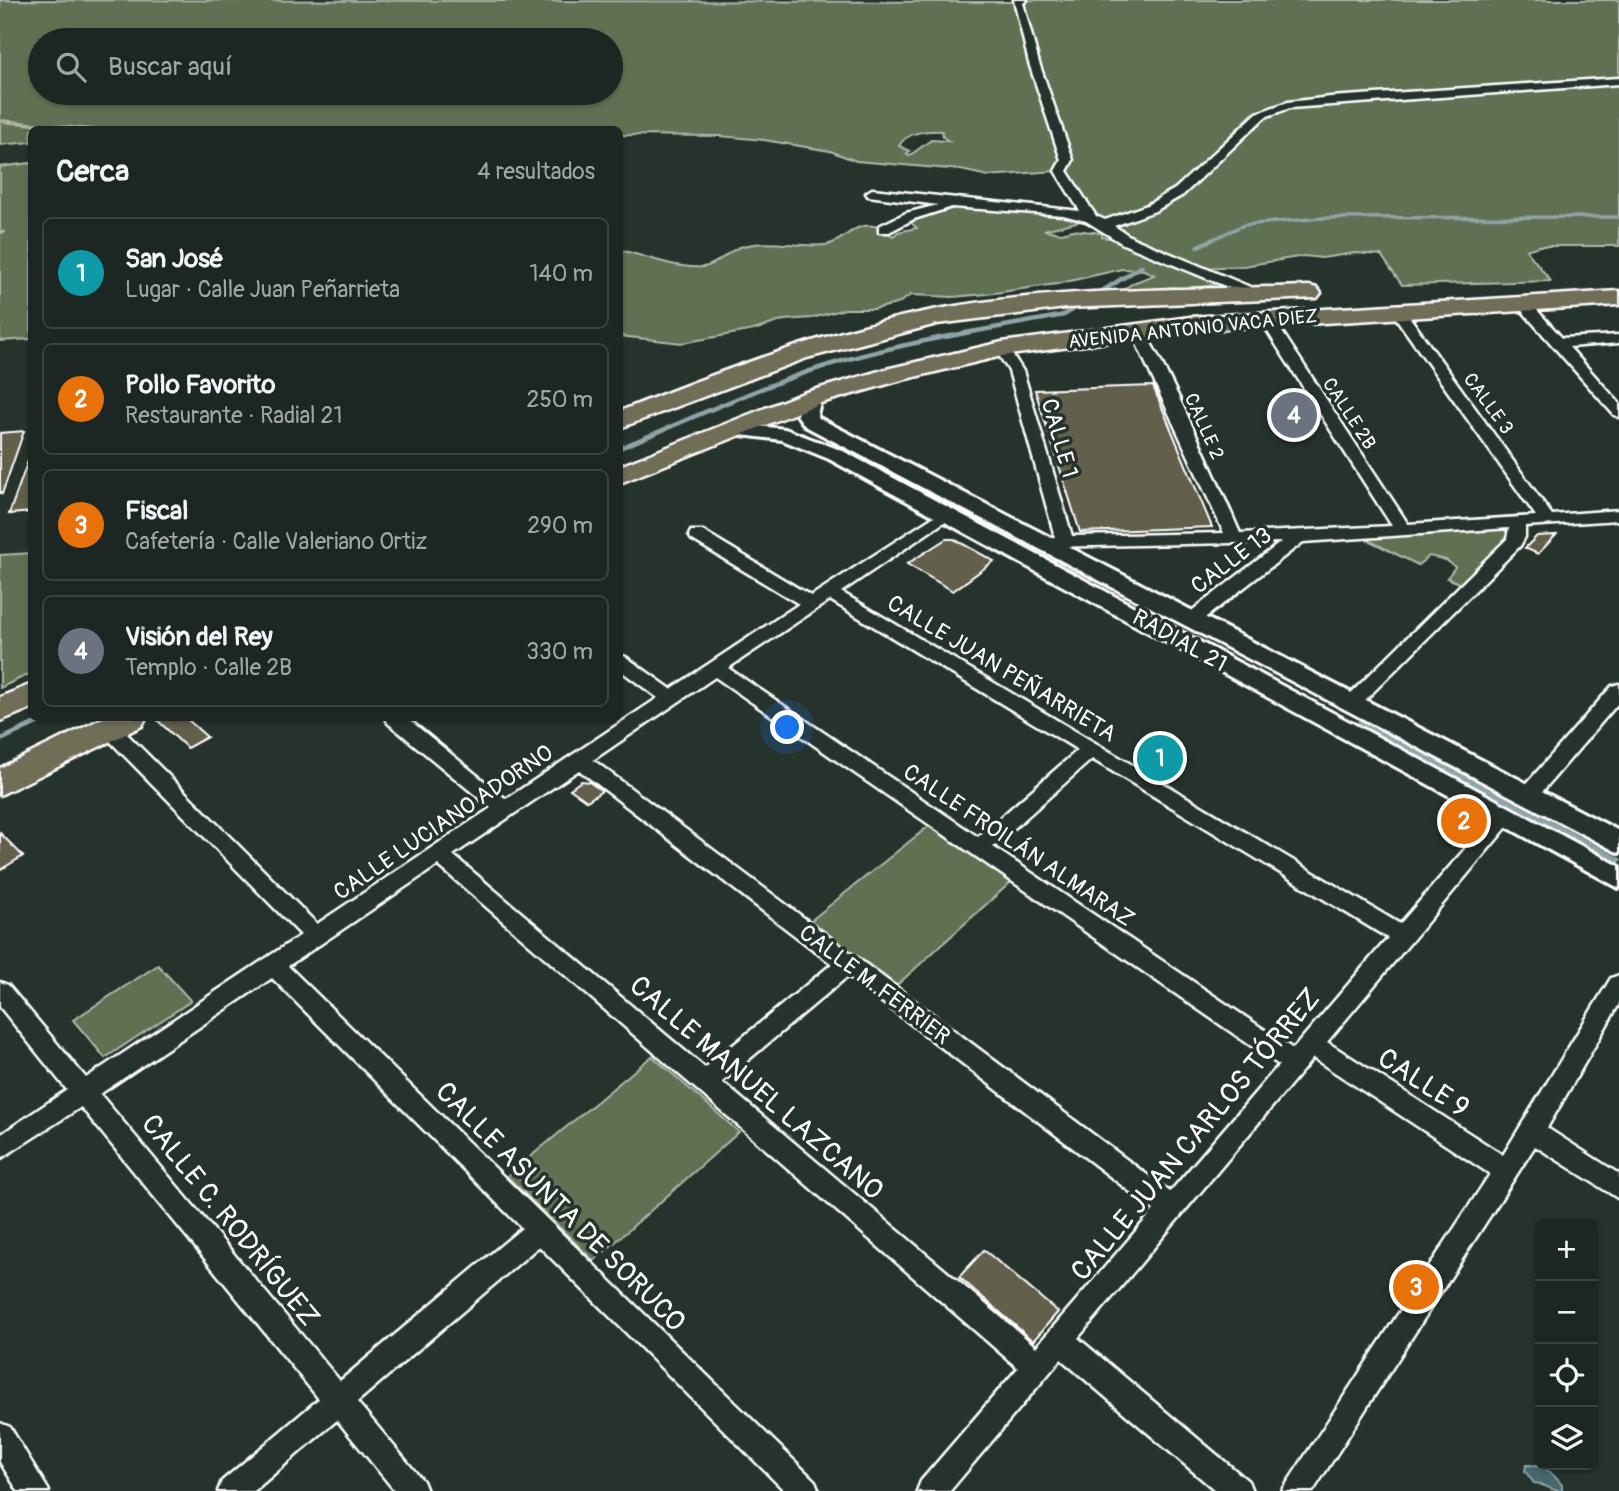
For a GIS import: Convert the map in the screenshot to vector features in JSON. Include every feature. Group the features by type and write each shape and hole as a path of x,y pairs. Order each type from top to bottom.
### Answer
{"highway":[{"name":"AVENIDA ANTONIO VACA DIEZ","path":"623,419 791,354 984,309 1039,303 1132,299 1619,284"},
{"name":"AVENIDA ANTONIO VACA DIEZ","path":"623,474 891,368 1137,329 1266,318 1619,298"},
{"path":"864,337 891,368"},
{"path":"0,710 28,697"},
{"path":"0,783 119,723"}],"street":[{"path":"1016,1 1067,160 1060,171 1090,217"},
{"path":"1104,225 1152,208 1179,192 1261,115 1271,110 1331,100 1619,81"},
{"path":"873,193 960,204 1068,210 1090,217 1128,241 1256,295"},
{"path":"884,229 910,216 960,204"},
{"path":"1522,302 1619,412"},
{"name":"CALLE 3","path":"1398,311 1547,519"},
{"name":"CALLE 2B","path":"1266,318 1402,528"},
{"name":"CALLE 2","path":"1137,329 1236,540"},
{"path":"1558,343 1619,339"},
{"name":"CALLE 1","path":"1002,349 1016,370 1055,542"},
{"name":"RADIAL 21","path":"812,398 807,415 812,422 845,450 947,513 1429,760 1528,795 1619,843"},
{"name":"RADIAL 21","path":"732,429 776,432 845,450 1055,542 1191,620 1349,703 1505,816 1619,878"},
{"name":"CALLE LUCIANO ADORNO","path":"0,1148 947,513"},
{"path":"1055,542 1299,537 1619,514"},
{"path":"1349,703 1514,542 1517,537 1517,521"},
{"path":"697,535 811,604"},
{"name":"CALLE 13","path":"1191,620 1299,537"},
{"name":"CALLE JUAN PEÑARRIETA","path":"829,592 1403,936"},
{"path":"623,663 671,698"},
{"name":"CALLE FROILÁN ALMARAZ","path":"715,668 979,848 1303,1053"},
{"path":"1528,795 1619,690"},
{"path":"398,721 505,809"},
{"path":"119,723 316,936"},
{"path":"979,848 1090,750"},
{"name":"CALLE M. FERRIER","path":"579,760 1171,1208"},
{"name":"CALLE JUAN CARLOS TÓRREZ","path":"931,1491 1505,816"},
{"name":"CALLE MANUEL LAZCANO","path":"439,854 1037,1366"},
{"path":"705,1082 848,963"},
{"name":"CALLE ASUNTA DE SORUCO","path":"273,965 805,1491"},
{"path":"1296,1491 1532,1131 1619,984"},
{"name":"CALLE C. RODRÍGUEZ","path":"0,991 413,1491"},
{"name":"CALLE 9","path":"1303,1053 1505,1170"},
{"path":"1532,1131 1619,1188"},
{"path":"232,1491 540,1229"},
{"path":"1059,1340 1238,1491"},
{"path":"0,1437 35,1491"}],"green space":[{"path":"0,0 1012,2 1016,4 1064,160 1056,171 988,176 961,170 856,161 830,151 764,140 720,136 623,135 623,126 62,126 0,120","holes":["942,131 943,137 949,141 931,140 909,156 906,154 910,151 899,146 912,135 924,132"]},
{"path":"1030,0 1619,0 1619,77 1319,97 1272,106 1252,114 1180,187 1130,214 1105,220 1094,216 1067,174 1072,166 1033,49 1022,4"},
{"path":"1619,83 1619,246 1539,246 1526,250 1551,281 1402,285 1381,255 1355,253 1322,258 1304,256 1244,266 1200,268 1118,232 1117,227 1158,210 1186,193 1248,132 1287,109"},
{"path":"0,122 47,126 28,126 28,142 0,145"},
{"path":"28,163 28,339 0,341 0,233 5,232 0,231 0,167"},
{"path":"959,206 1052,211 1085,220 1044,230 1102,233 1102,237 1121,240 1197,276 1207,276 1222,283 1191,289 1171,287 1128,294 1123,290 1154,275 1144,270 1122,269 1057,284 987,294 952,297 911,295 897,304 874,309 845,309 682,343 623,336 623,251 672,264 703,267 713,264 735,249 751,244 826,245 867,226 876,227 893,236 898,232 917,228 909,221"},
{"path":"858,454 1060,557 1060,560 1045,561 852,456"},
{"path":"1500,528 1514,535 1464,585 1447,578 1455,567 1446,560 1429,556 1418,565 1362,537"},
{"path":"28,553 28,674 0,688 0,555"},
{"path":"930,825 1012,881 896,986 809,922"},
{"path":"158,965 191,1001 105,1058 73,1020"},
{"path":"652,1056 739,1132 594,1261 507,1176"}],"water":[{"path":"1526,1465 1535,1466 1535,1470 1545,1470 1562,1485 1562,1491 1534,1483 1525,1471"}],"building":[{"path":"1153,386 1212,527 1080,532 1035,390"},
{"path":"1308,407 1315,420 1280,422 1274,409"},
{"path":"24,431 2,494 0,433"},
{"path":"28,461 28,512 9,514"},
{"path":"1556,535 1538,554 1525,548 1537,536"},
{"path":"946,539 954,539 994,561 953,591 907,564"},
{"path":"158,721 189,721 207,737 187,748"},
{"path":"1154,745 1179,759 1165,772 1140,757"},
{"path":"581,781 589,782 602,791 587,801 570,789"},
{"path":"0,833 23,856 0,870"},
{"path":"984,1250 1058,1312 1033,1341 959,1277"}],"waterway":[{"path":"1211,240 1244,225 1321,218 1619,217"},
{"path":"1198,246 1214,239"},
{"path":"1096,295 1142,266"},
{"path":"623,447 820,368 902,346 1064,315 1082,304"},
{"path":"0,740 41,721"},
{"path":"1360,722 1619,860"}],"place":[{"name":"Visión del Rey","path":"1294,415"},
{"name":"San José","path":"1160,758"},
{"name":"Pollo Favorito","path":"1464,821"},
{"name":"Fiscal","path":"1416,1287"}]}
